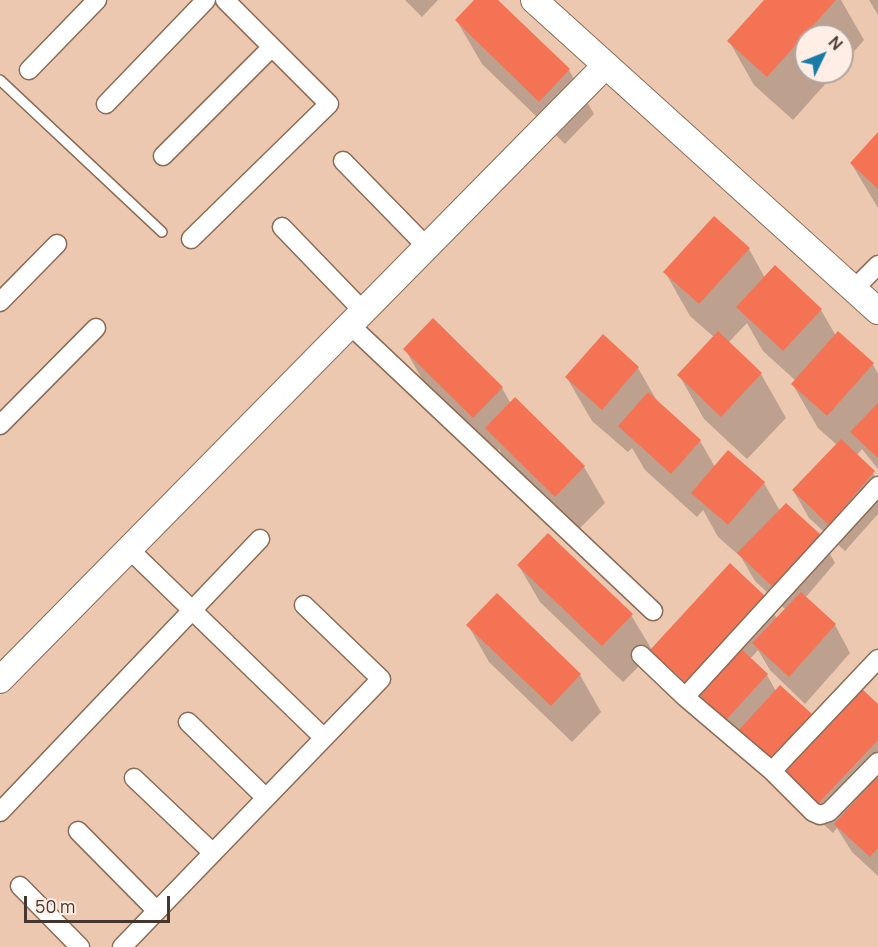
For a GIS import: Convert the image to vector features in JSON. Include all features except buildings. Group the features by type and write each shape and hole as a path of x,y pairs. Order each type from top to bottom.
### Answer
{"street":[{"path":"29,70 96,0"},
{"path":"106,104 206,0"},
{"path":"191,239 329,104 225,0"},
{"path":"534,0 853,290 878,310"},
{"path":"163,156 272,47"},
{"path":"0,680 606,65"},
{"path":"343,161 427,246"},
{"path":"282,227 357,318 653,611"},
{"path":"0,302 57,244"},
{"path":"853,290 878,265"},
{"path":"0,425 96,328"},
{"path":"685,697 878,486"},
{"path":"0,813 260,539"},
{"path":"129,549 324,738"},
{"path":"122,947 381,679 304,605"},
{"path":"641,655 685,697 772,771 813,812 820,815 829,812 878,762"},
{"path":"772,771 878,658"},
{"path":"188,722 266,798"},
{"path":"134,778 213,853"},
{"path":"78,831 156,911"},
{"path":"20,886 80,947"}],"lane":[{"path":"0,80 162,232"}]}
